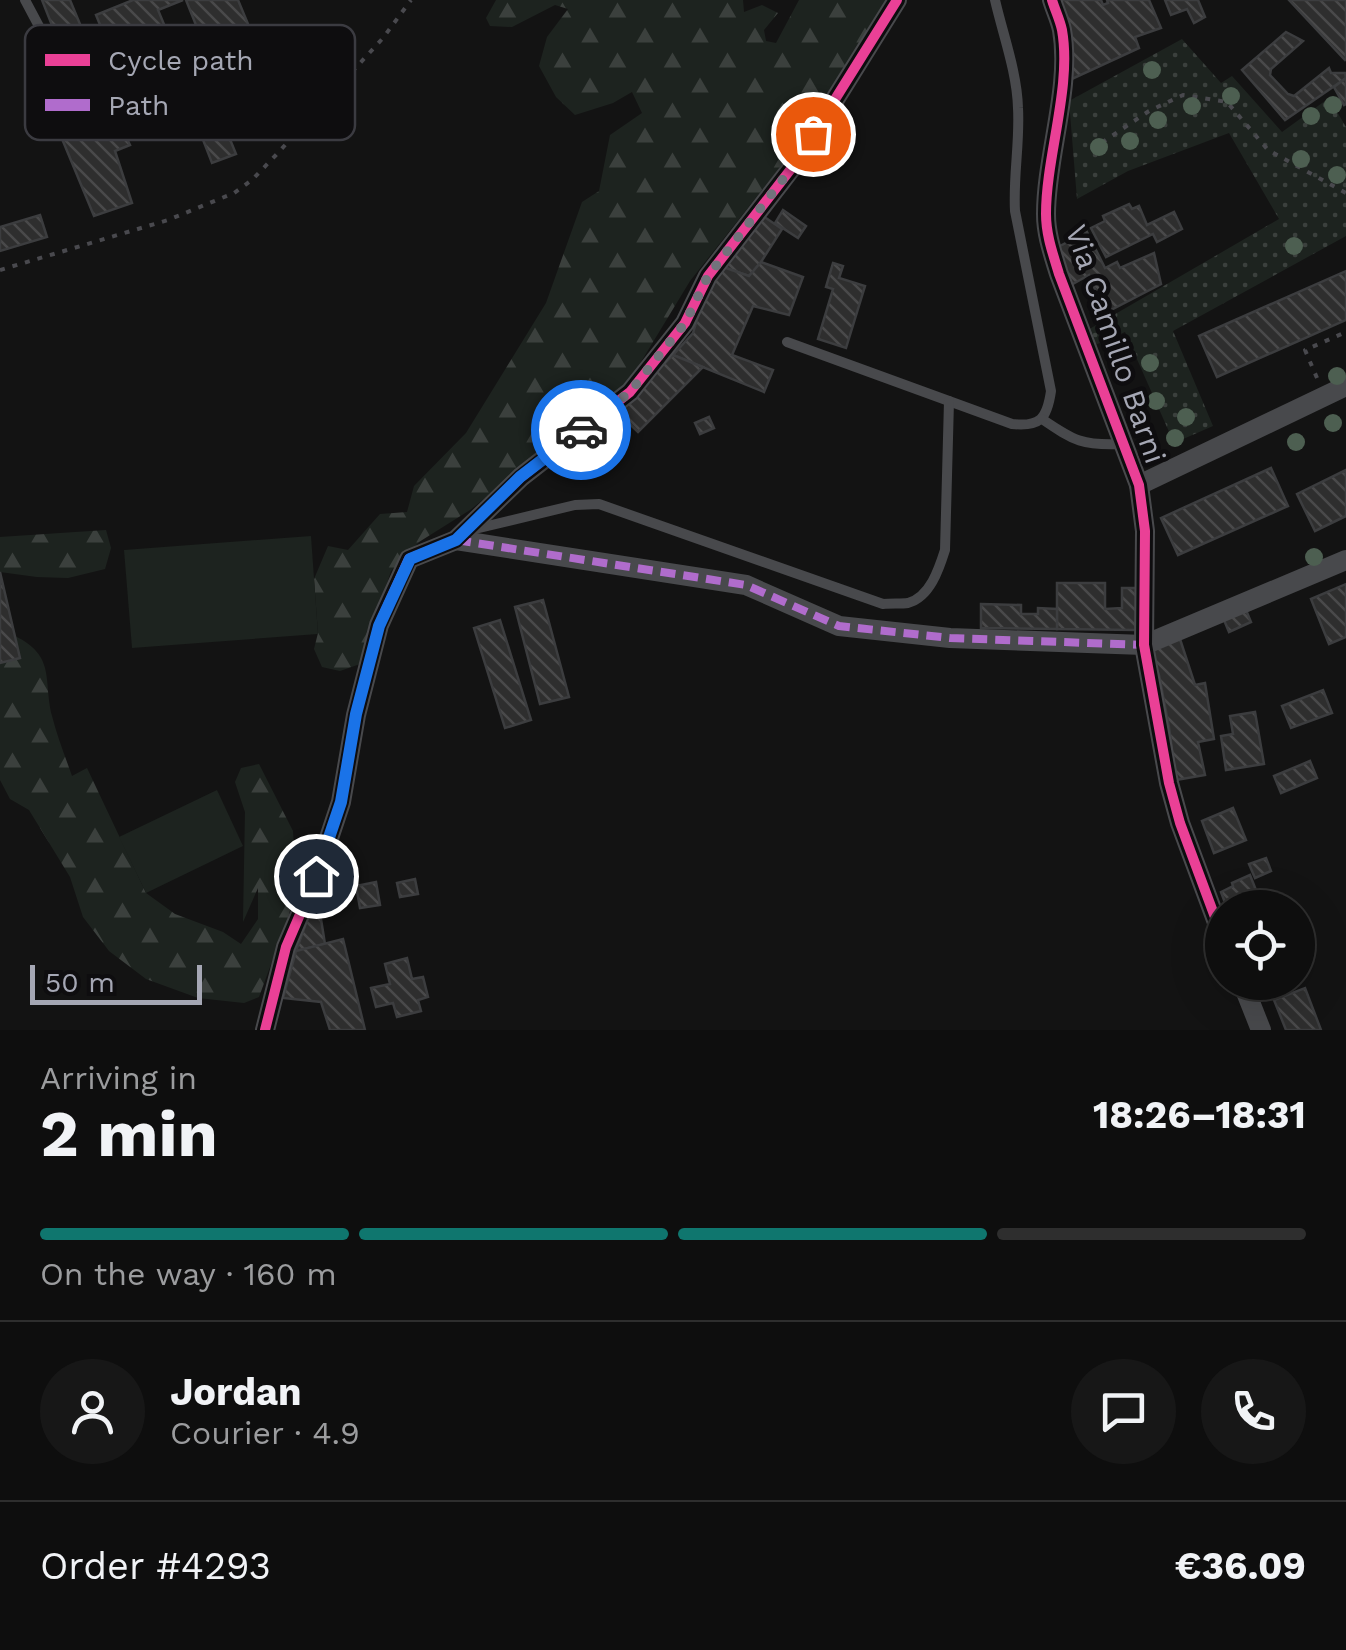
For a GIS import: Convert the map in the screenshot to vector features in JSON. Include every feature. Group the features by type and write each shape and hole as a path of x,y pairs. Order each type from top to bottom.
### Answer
{"street":[{"path":"265,1030 286,947 341,802 356,714 379,626 410,559 460,536 520,477 630,392 685,323 708,276 794,165 897,0"},
{"name":"Via Camillo Barni","path":"1052,0 1062,30 1062,88 1047,193 1049,240 1139,485 1145,531 1144,646 1168,782 1205,890"},
{"path":"1139,485 1346,386"},
{"path":"460,536 746,584 839,626 950,638 1144,646 1346,560"},
{"path":"1249,1000 1261,1030"}],"lane":[{"path":"25,0 39,25"},
{"path":"787,342 1012,424 1029,426 1042,419 1051,392 1015,211 1018,104 995,0"},
{"path":"460,536 575,506 600,504 883,604 909,602 923,595 945,550 950,402"},
{"path":"1042,419 1075,442 1123,444"}],"path":[{"path":"355,69 411,0"},
{"path":"1090,150 1149,111 1184,94 1227,102 1268,150 1346,193"},
{"path":"0,270 168,220 234,193 290,140"}],"green space":[{"path":"496,0 743,0 744,12 762,5 778,13 764,30 766,41 776,43 799,0 889,0 796,147 690,281 633,375 609,399 470,510 419,542 391,571 360,664 340,671 322,667 314,649 318,633 314,579 328,546 348,550 380,514 407,512 414,486 466,433 546,303 582,202 599,191 610,135 642,113 632,92 613,103 575,115 556,97 539,66 547,37 568,9 555,5 512,27 490,26 486,18"},
{"path":"1182,39 1221,83 1232,76 1282,132 1329,98 1346,127 1346,236 1173,331 1213,426 1174,443 1125,332 1095,345 1086,331 1279,219 1229,133 1128,171 1077,199 1069,101"},
{"path":"106,530 111,548 105,569 68,578 0,572 0,537"},
{"path":"311,536 318,634 132,648 124,550"},
{"path":"15,636 37,652 46,670 52,716 72,776 87,768 146,893 175,914 223,932 241,944 258,919 258,888 243,922 245,812 235,782 241,768 259,764 293,831 296,881 289,915 259,997 244,1003 198,998 146,979 109,951 83,917 70,877 29,810 10,799 0,780 0,663 20,658"},
{"path":"217,790 243,846 146,893 119,837"}],"building":[{"path":"42,0 70,0 80,25 52,25"},
{"path":"133,0 183,0 158,10 164,25 100,25 96,15"},
{"path":"186,0 238,0 248,25 196,25"},
{"path":"1058,0 1101,0 1103,5 1107,0 1149,0 1161,28 1135,37 1139,48 1072,79"},
{"path":"1165,0 1198,0 1205,17 1194,23 1187,9 1171,15"},
{"path":"1289,0 1346,0 1345,60"},
{"path":"1286,32 1303,41 1271,69 1270,75 1288,94 1294,96 1329,68 1331,73 1345,73 1346,78 1285,120 1242,70"},
{"path":"1346,78 1346,104 1344,105 1334,87"},
{"path":"63,140 128,140 130,145 115,151 132,203 94,216"},
{"path":"203,140 230,140 236,154 212,163"},
{"path":"1129,204 1132,209 1139,206 1147,225 1174,212 1182,229 1157,242 1153,234 1106,257 1091,228 1105,221 1103,216"},
{"path":"783,210 806,226 798,238 775,223"},
{"path":"40,215 47,237 0,251 0,227"},
{"path":"763,216 782,229 761,262 749,276 723,267"},
{"path":"1087,232 1105,268 1117,262 1120,268 1154,253 1161,284 1105,313 1089,275 1071,285 1058,247"},
{"path":"761,262 803,277 789,315 753,306 732,355 773,370 764,392 673,355 693,333 705,292 723,267 749,276"},
{"path":"833,263 843,266 839,278 865,286 846,348 818,339 833,289 826,287"},
{"path":"1346,271 1346,320 1217,377 1199,336"},
{"path":"1120,339 1126,352 1112,358 1106,345"},
{"path":"673,355 703,367 638,432 616,411"},
{"path":"709,417 714,428 700,434 695,423"},
{"path":"1271,468 1288,506 1178,555 1161,518"},
{"path":"1346,470 1346,516 1315,531 1297,494"},
{"path":"0,572 20,658 0,663"},
{"path":"1057,583 1105,583 1105,609 1122,608 1122,588 1136,588 1136,630 1057,629"},
{"path":"1346,584 1346,637 1329,644 1311,599"},
{"path":"543,600 569,697 540,704 515,607"},
{"path":"981,604 1021,605 1021,614 1038,614 1038,608 1057,609 1057,629 981,628"},
{"path":"1246,610 1251,622 1229,632 1224,620"},
{"path":"500,620 531,720 505,728 474,628"},
{"path":"1179,636 1195,685 1205,683 1214,739 1198,742 1205,775 1176,780 1159,675 1149,648"},
{"path":"1323,690 1332,713 1291,728 1282,706"},
{"path":"1255,712 1264,764 1226,770 1221,736 1233,734 1230,716"},
{"path":"1310,761 1317,778 1281,793 1274,776"},
{"path":"1233,808 1246,840 1214,853 1202,821"},
{"path":"1266,858 1271,871 1255,878 1249,864"},
{"path":"1250,875 1256,890 1225,890"},
{"path":"415,879 418,894 400,897 397,883"},
{"path":"376,882 380,905 360,908 356,886"},
{"path":"320,913 325,944 296,951 309,915"},
{"path":"343,939 365,1030 330,1030 321,1002 283,998 296,951"},
{"path":"407,958 412,979 423,977 428,997 418,1000 421,1011 397,1017 393,1003 376,1007 371,988 390,984 385,964"},
{"path":"1274,1000 1310,1000 1321,1030 1286,1030"}],"marked path":[{"path":"456,540 746,585 839,626 950,638 1144,645"}],"cycle path":[{"path":"265,1030 286,947 316,877 341,802 356,715 379,625 409,559 456,540 521,477 630,392 685,323 708,276 794,165 897,0"},
{"path":"1052,0 1062,30 1064,75 1047,192 1049,237 1059,274 1139,485 1145,531 1144,645 1169,783 1205,890"}],"way so far":[{"path":"581,430 630,392 685,323 708,276 794,165 813,134"}],"route":[{"path":"316,876 341,802 356,714 379,626 410,559 456,540 520,477 581,430"}]}
